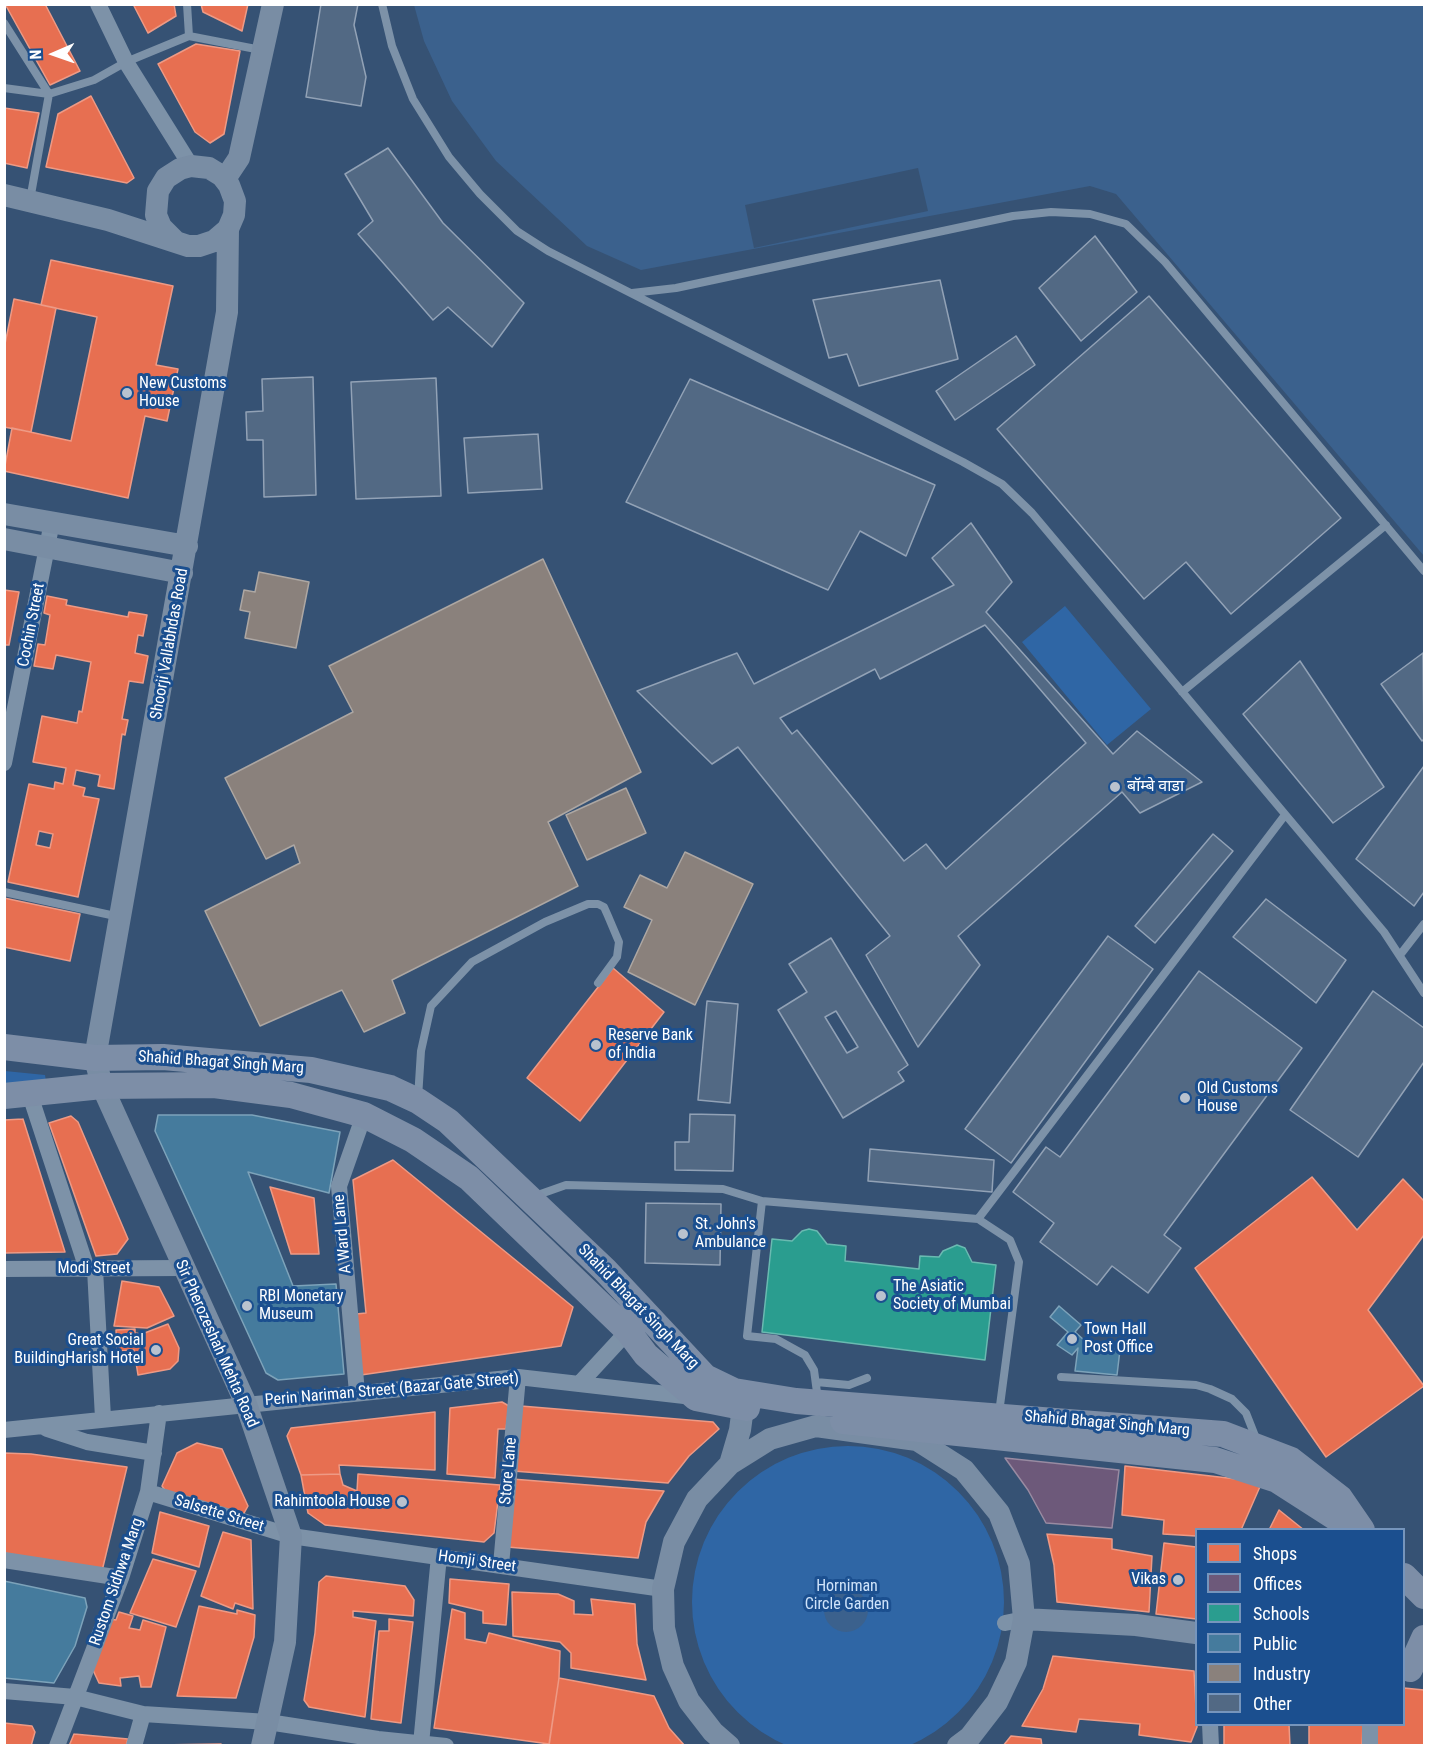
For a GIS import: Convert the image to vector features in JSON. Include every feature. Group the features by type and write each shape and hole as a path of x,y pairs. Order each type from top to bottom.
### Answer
{"main road":[{"name":"Shahid Bhagat Singh Marg","path":"4,1047 95,1058 164,1056 311,1070 390,1088 418,1101 448,1120 520,1208 628,1330 646,1355 721,1398 959,1436 997,1427 1224,1434 1259,1447 1352,1528"},
{"name":"Shahid Bhagat Singh Marg","path":"4,1096 102,1086 214,1085 291,1095 364,1115 413,1140 520,1208 605,1270 705,1377 721,1398"},
{"name":"Shahid Bhagat Singh Marg","path":"721,1398 744,1393 817,1392 935,1412 997,1427 1284,1470 1340,1498 1361,1528"},
{"path":"1405,1577 1424,1603"},
{"path":"1413,1670 1425,1638"}],"street":[{"path":"99,4 126,62 191,166"},
{"path":"225,180 240,158 273,4"},
{"path":"4,195 174,240 200,246 214,241 228,229 234,215 235,201 225,180 209,168 191,166 180,169 166,178 158,191 156,214 161,227 174,240"},
{"name":"Shoorji Vallabhdas Road","path":"95,1058 227,312 228,229"},
{"path":"4,514 187,546"},
{"name":"Cochin Street","path":"4,763 52,522"},
{"path":"4,539 182,573"},
{"name":"Sir Pherozeshah Mehta Road","path":"95,1058 102,1086 246,1404 291,1536 285,1642 262,1746"},
{"path":"30,1095 91,1269 103,1418"},
{"name":"A Ward Lane","path":"357,1393 339,1186 364,1115"},
{"name":"Modi Street","path":"4,1269 183,1268"},
{"path":"580,1383 628,1330"},
{"name":"Perin Nariman Street (Bazar Gate Street)","path":"45,1428 103,1418 518,1377 721,1398"},
{"name":"Store Lane","path":"501,1564 518,1377"},
{"path":"721,1398 740,1430 729,1464"},
{"path":"935,1412 959,1436 966,1453 964,1470"},
{"name":"Rustom Sidhwa Marg","path":"57,1746 121,1578 148,1492 159,1413"},
{"path":"729,1746 713,1732 689,1701 672,1666 664,1628 663,1588 674,1542 697,1499 729,1464 770,1439 816,1426 863,1430 917,1440 964,1470 999,1513 1019,1564 1015,1621 1016,1662 997,1702 969,1737 958,1746"},
{"path":"4,1430 45,1428 87,1442 154,1453"},
{"name":"Salsette Street","path":"148,1492 291,1536"},
{"name":"Homji Street","path":"291,1536 663,1588"},
{"path":"421,1743 439,1556"},
{"path":"4,1560 121,1578"},
{"path":"1015,1621 1136,1625 1195,1633"},
{"path":"4,1691 75,1697 143,1714 268,1722 377,1742 446,1746"},
{"path":"134,1746 143,1714"},
{"path":"1210,1726 1211,1746"},
{"path":"1370,1726 1370,1746"}],"lane":[{"path":"187,4 189,36"},
{"path":"382,4 392,46 413,99 449,157 480,194 517,231 548,251 1002,484 1032,513 1384,932 1425,993"},
{"path":"4,23 49,94 30,201"},
{"path":"4,88 49,94 94,80 126,62 189,36 263,51"},
{"path":"632,294 676,288 1013,216 1051,212 1090,214 1126,224 1165,262 1425,571"},
{"path":"1182,692 1386,525"},
{"path":"978,1219 1285,815"},
{"path":"4,892 120,917"},
{"path":"418,1101 421,1051 431,1006 472,962 545,922 588,904 598,904 609,915 619,942 617,957 598,983"},
{"path":"1400,955 1425,924"},
{"path":"520,1208 541,1192 566,1185 723,1189 762,1201 978,1219 1010,1240 1019,1262 997,1427"},
{"path":"762,1201 747,1336 776,1339 805,1355 814,1370 817,1392 849,1385 867,1378"},
{"path":"1061,1377 1196,1385 1210,1389 1232,1400 1246,1413 1259,1447"}],"green space":[{"path":"1065,606 1151,709 1107,745 1022,642"},
{"path":"5,1071 45,1075 46,1081 5,1084"},
{"name":"Horniman Circle Garden","path":"833,1446 863,1446 893,1452 922,1464 947,1481 969,1503 986,1528 998,1557 1004,1587 1004,1617 998,1647 978,1689 947,1723 922,1740 896,1751 800,1751 761,1732 727,1701 710,1676 698,1647 692,1617 692,1587 698,1557 710,1528 727,1503 749,1481 774,1464 803,1452"}],"shaded area":[{"path":"414,5 1424,5 1424,556 1116,194 1090,186 641,270 587,246 496,161 452,101 424,41"},
{"path":"846,1588 861,1595 868,1610 861,1625 846,1632 831,1625 824,1610 831,1595"}],"pier":[{"path":"918,168 928,211 754,248 745,205"}],"building: Shops":[{"path":"5,4 45,4 80,71 50,85"},
{"path":"133,4 174,4 176,16 148,33"},
{"path":"201,4 248,4 242,31 203,12"},
{"path":"196,44 240,51 224,134 210,143 195,132 158,64"},
{"path":"91,96 134,178 127,183 46,167 58,114"},
{"path":"4,108 39,113 27,168 4,163"},
{"name":"New Customs House","path":"51,260 173,286 156,365 178,369 167,421 145,416 128,498 4,471 12,428 71,441 97,317 41,305"},
{"path":"14,299 56,308 31,432 4,427 4,349"},
{"path":"4,590 19,592 9,645 4,645"},
{"path":"47,596 67,600 66,605 128,617 129,612 147,615 143,636 138,635 135,653 148,656 143,683 129,681 122,719 128,720 125,735 122,734 114,789 98,786 100,775 76,770 73,785 85,788 83,796 99,799 78,897 8,882 29,784 54,789 55,782 63,784 66,768 33,762 42,716 77,723 79,711 82,712 91,662 56,655 53,669 34,666 38,644 45,645 50,615 44,613","holes":["39,831 53,834 50,848 36,845"]},
{"path":"4,898 80,914 70,961 4,947"},
{"name":"Reserve Bank of India","path":"613,968 664,1012 580,1121 527,1078"},
{"path":"71,1116 78,1122 128,1239 117,1254 96,1256 49,1123"},
{"path":"23,1119 65,1252 4,1253 4,1120"},
{"path":"393,1160 573,1307 561,1346 361,1375 356,1314 366,1313 353,1180"},
{"path":"1312,1177 1357,1230 1403,1179 1424,1201 1424,1235 1368,1310 1424,1386 1326,1457 1195,1268"},
{"path":"270,1187 314,1198 319,1254 291,1254"},
{"path":"122,1281 159,1287 174,1316 147,1328 114,1326"},
{"name":"Great Social BuildingHarish Hotel","path":"168,1324 179,1348 178,1361 170,1369 138,1375 134,1350 117,1351 116,1330 135,1329 135,1333 142,1334"},
{"path":"502,1402 509,1406 506,1429 498,1429 495,1478 447,1474 450,1408"},
{"path":"521,1406 713,1422 719,1429 689,1456 668,1483 513,1471"},
{"path":"435,1412 435,1470 339,1465 340,1474 301,1475 287,1436 291,1428"},
{"path":"197,1443 222,1449 248,1506 243,1515 167,1493 162,1486 177,1453"},
{"path":"4,1453 31,1454 127,1467 102,1571 4,1553"},
{"path":"1125,1466 1262,1482 1242,1528 1195,1528 1195,1536 1163,1534 1164,1520 1122,1515"},
{"name":"Rahimtoola House","path":"340,1474 343,1485 357,1491 358,1474 500,1485 494,1533 484,1542 325,1525 308,1513 301,1475"},
{"path":"512,1479 664,1491 646,1522 638,1558 507,1547"},
{"path":"1279,1510 1302,1528 1270,1528"},
{"path":"160,1512 209,1526 199,1567 152,1553"},
{"path":"223,1532 251,1540 253,1609 235,1603 233,1609 201,1596"},
{"path":"1047,1534 1112,1539 1112,1549 1152,1556 1149,1612 1057,1602 1054,1565"},
{"name":"Vikas","path":"1164,1543 1195,1547 1195,1619 1156,1614"},
{"path":"153,1559 196,1571 176,1627 130,1613"},
{"path":"326,1576 405,1586 414,1600 413,1616 353,1611 353,1617 376,1621 365,1717 309,1707 304,1700 315,1633 319,1582"},
{"path":"450,1579 509,1584 506,1625 483,1623 483,1611 449,1603"},
{"path":"512,1592 558,1594 574,1601 574,1614 593,1615 591,1599 635,1604 637,1644 646,1680 571,1668 571,1653 560,1642 513,1636"},
{"path":"199,1606 237,1614 237,1610 255,1615 254,1637 236,1698 177,1696"},
{"path":"452,1609 465,1613 465,1639 486,1643 489,1633 560,1651 559,1678 549,1744 434,1728"},
{"path":"119,1612 133,1616 129,1628 140,1630 143,1620 166,1627 151,1687 141,1687 139,1676 120,1678 121,1686 99,1683 92,1668 109,1619 116,1620"},
{"path":"389,1619 413,1622 401,1723 371,1719 379,1631 389,1631"},
{"path":"1053,1656 1194,1671 1195,1726 1197,1727 1191,1742 1139,1735 1140,1724 1079,1719 1076,1732 1022,1726 1043,1689"},
{"path":"559,1678 654,1696 669,1728 685,1746 549,1746"},
{"path":"1405,1688 1424,1690 1424,1746 1375,1746 1375,1726 1405,1726"},
{"path":"4,1723 32,1726 35,1732 31,1746 4,1746"},
{"path":"1224,1726 1289,1726 1290,1746 1224,1746"},
{"path":"1309,1726 1363,1726 1362,1746 1309,1746"},
{"path":"74,1734 128,1739 126,1746 69,1746"},
{"path":"1011,1736 1041,1739 1042,1746 1003,1746"},
{"path":"221,1744 223,1746 158,1746 158,1745"}],"building: Offices":[{"path":"1005,1458 1119,1470 1112,1528 1046,1523 1028,1490"}],"building: Schools":[{"path":"809,1229 817,1231 827,1244 846,1246 845,1261 919,1269 920,1256 939,1257 943,1251 957,1245 965,1248 972,1262 996,1265 985,1360 762,1332 772,1239 792,1241 802,1231"}],"building: Public":[{"path":"158,1115 252,1115 340,1132 329,1193 248,1172 293,1286 336,1284 344,1374 278,1380 266,1373 155,1131"},
{"name":"Town Hall Post Office","path":"1059,1306 1081,1325 1075,1332 1093,1348 1120,1350 1117,1375 1075,1371 1078,1348 1072,1355 1057,1345 1068,1332 1050,1317"},
{"path":"4,1581 85,1598 87,1607 75,1646 54,1683 4,1678"}],"building: Industry":[{"path":"543,559 641,772 548,822 578,886 392,980 405,1013 364,1032 342,990 260,1026 205,911 300,863 294,845 266,859 225,778 353,712 329,666"},
{"path":"259,572 309,582 296,648 245,638 250,612 240,610 244,590 255,592"},
{"path":"626,788 646,833 587,860 566,815"},
{"path":"685,852 753,884 695,1005 628,972 652,920 624,907 640,875 667,888"}],"building: Other":[{"path":"321,4 358,4 354,25 366,77 361,106 306,97"},
{"path":"388,148 443,223 524,303 492,347 448,307 433,320 358,234 373,221 345,174"},
{"path":"1095,236 1137,292 1081,341 1039,288"},
{"path":"940,280 958,359 859,386 847,354 829,358 813,300"},
{"path":"1149,296 1341,518 1231,614 1186,562 1144,599 997,429"},
{"path":"1016,336 1035,365 955,420 936,391"},
{"path":"313,377 316,495 264,497 263,440 247,440 246,412 263,411 262,379"},
{"path":"436,378 441,496 356,499 351,382"},
{"path":"690,379 935,485 906,556 860,531 828,590 626,502"},
{"path":"538,434 542,489 468,493 464,438"},
{"name":"बॉम्बे वाडा","path":"971,523 1012,582 986,612 1113,754 1137,731 1202,782 1140,813 1122,792 958,936 980,965 918,1047 866,955 890,936 738,747 712,764 637,691 737,653 754,684 954,585 932,558","holes":["985,625 1086,743 946,869 926,844 904,861 797,730 792,734 780,718 875,669 880,679"]},
{"path":"1423,653 1424,739 1422,741 1381,684"},
{"path":"1300,661 1384,787 1333,823 1243,714"},
{"path":"1424,766 1424,892 1414,906 1356,859"},
{"path":"1213,834 1233,851 1155,943 1135,926"},
{"path":"1266,899 1346,960 1316,1003 1233,937"},
{"path":"1108,936 1153,969 1011,1163 965,1129"},
{"path":"831,938 908,1065 898,1072 904,1081 843,1118 778,1010 807,992 789,964","holes":["836,1011 858,1047 847,1053 825,1017"]},
{"name":"Old Customs House","path":"1199,971 1302,1048 1164,1235 1181,1248 1148,1293 1112,1266 1097,1285 1040,1242 1054,1223 1013,1192 1046,1147 1060,1157"},
{"path":"1373,991 1424,1028 1424,1062 1358,1157 1290,1110"},
{"path":"707,1001 738,1004 730,1103 698,1100"},
{"path":"690,1114 735,1115 733,1171 675,1170 675,1142 689,1142"},
{"path":"870,1149 994,1160 992,1192 868,1181"},
{"name":"St. John's Ambulance","path":"646,1203 721,1204 720,1265 645,1263"}],"place":[{"name":"New Customs House","path":"127,393"},
{"name":"बॉम्बे वाडा","path":"1115,787"},
{"name":"Reserve Bank of India","path":"596,1045"},
{"name":"Old Customs House","path":"1185,1098"},
{"name":"St. John's Ambulance","path":"683,1234"},
{"name":"The Asiatic Society of Mumbai","path":"881,1296"},
{"name":"RBI Monetary Museum","path":"247,1306"},
{"name":"Town Hall Post Office","path":"1072,1339"},
{"name":"Great Social BuildingHarish Hotel","path":"156,1350"},
{"name":"Rahimtoola House","path":"402,1502"},
{"name":"Vikas","path":"1178,1580"}]}
